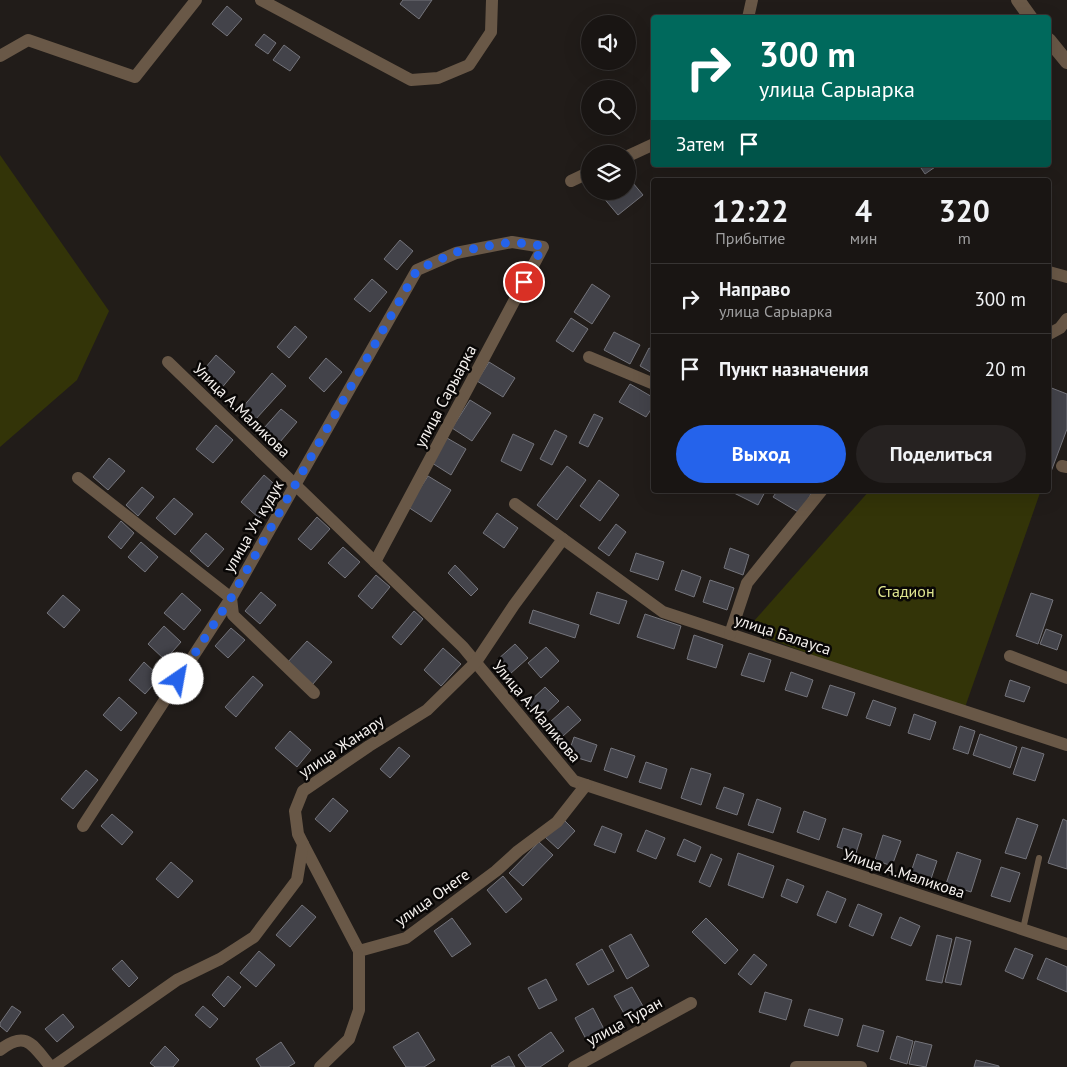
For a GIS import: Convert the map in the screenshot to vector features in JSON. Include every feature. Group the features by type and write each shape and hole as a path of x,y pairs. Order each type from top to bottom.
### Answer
{"street":[{"path":"0,56 28,40 135,77 196,0"},
{"path":"261,0 411,80 438,78 469,64 491,32 492,0"},
{"path":"749,15 752,0"},
{"path":"1018,0 1029,15"},
{"path":"1051,46 1067,62"},
{"path":"636,152 651,145"},
{"path":"571,180 581,176"},
{"name":"улица Уч кудук","path":"83,826 231,598 417,270 456,252 512,242 543,246"},
{"name":"улица Сарыарка","path":"375,562 543,246"},
{"path":"1051,272 1067,276"},
{"path":"1051,333 1060,328 1067,319"},
{"path":"588,357 651,383"},
{"name":"Улица А.Маликова","path":"168,362 463,647 574,782 1067,944"},
{"path":"78,478 231,598 234,616 314,693"},
{"path":"730,634 747,584 819,493"},
{"name":"улица Балауса","path":"515,504 663,612 1067,745"},
{"name":"улица Жанару","path":"52,1067 177,980 220,959 254,937 297,880 303,844 298,834 295,811 303,791 369,746 427,710 476,662 514,604 563,539"},
{"path":"1010,656 1067,678"},
{"name":"улица Онеге","path":"359,951 406,938 496,871 518,851 557,822 586,785"},
{"path":"303,844 359,951 360,1010 349,1039 320,1067"},
{"name":"улица Туран","path":"574,1067 691,1003"},
{"path":"0,1050 17,1040 24,1040 32,1045 52,1067"},
{"path":"796,1067 861,1067"}],"lane":[{"path":"1023,929 1039,858"}],"green space":[{"path":"0,155 109,311 77,380 0,447"},
{"name":"Стадион","path":"867,493 1040,493 963,713 746,630"}],"building":[{"path":"403,0 432,0 419,19 400,4"},
{"path":"227,6 242,19 227,36 212,24"},
{"path":"264,34 276,43 268,54 255,45"},
{"path":"284,45 300,57 290,71 273,60"},
{"path":"920,167 935,167 925,174"},
{"path":"636,187 643,195 618,215 605,200 636,200"},
{"path":"400,240 413,251 397,270 384,259"},
{"path":"372,279 387,292 370,312 354,299"},
{"path":"592,284 610,296 592,324 574,312"},
{"path":"571,318 588,329 573,352 556,341"},
{"path":"295,326 307,337 289,358 277,347"},
{"path":"614,332 640,345 630,364 604,350"},
{"path":"649,348 651,349 651,372 640,366"},
{"path":"216,355 235,372 220,390 201,373"},
{"path":"326,358 342,372 324,392 309,378"},
{"path":"489,362 515,378 503,397 477,381"},
{"path":"272,373 286,386 255,420 242,408"},
{"path":"630,384 651,396 651,410 646,417 619,402"},
{"path":"1051,388 1067,394 1067,429 1051,472"},
{"path":"470,400 491,413 472,441 452,428"},
{"path":"281,409 297,422 280,442 264,428"},
{"path":"594,414 603,418 588,447 579,443"},
{"path":"216,425 233,440 213,463 196,449"},
{"path":"555,430 567,436 552,465 540,459"},
{"path":"513,434 534,444 521,471 501,461"},
{"path":"447,438 466,449 451,475 432,463"},
{"path":"109,458 125,471 108,490 93,477"},
{"path":"567,466 586,480 557,520 537,505"},
{"path":"264,475 282,491 259,518 241,502"},
{"path":"428,476 451,490 431,522 408,507"},
{"path":"599,480 619,495 600,521 580,506"},
{"path":"142,487 154,497 138,516 126,505"},
{"path":"734,493 764,493 758,505"},
{"path":"776,493 811,494 800,513 773,497"},
{"path":"174,498 193,514 175,535 156,518"},
{"path":"497,513 518,528 504,548 483,533"},
{"path":"317,517 330,529 311,550 298,539"},
{"path":"121,521 134,533 121,549 108,537"},
{"path":"616,524 626,532 609,556 598,548"},
{"path":"206,533 224,549 208,567 190,551"},
{"path":"141,542 158,557 145,572 128,557"},
{"path":"343,547 360,562 345,578 328,563"},
{"path":"730,548 749,555 743,575 724,568"},
{"path":"636,553 664,562 658,580 630,571"},
{"path":"455,565 478,589 471,596 448,573"},
{"path":"682,570 701,577 694,597 675,590"},
{"path":"376,575 390,587 372,609 358,596"},
{"path":"710,580 734,588 727,610 703,602"},
{"path":"261,592 276,605 260,624 245,611"},
{"path":"597,592 627,601 619,624 590,614"},
{"path":"182,593 201,610 184,630 164,613"},
{"path":"1031,593 1053,600 1038,644 1016,636"},
{"path":"63,595 80,610 64,628 47,613"},
{"path":"533,610 579,625 575,638 529,623"},
{"path":"414,611 423,619 401,645 392,637"},
{"path":"645,614 681,626 674,649 637,637"},
{"path":"164,626 181,642 165,660 148,644"},
{"path":"231,628 245,640 228,658 215,646"},
{"path":"1046,629 1062,635 1057,650 1040,644"},
{"path":"694,635 723,645 716,668 687,659"},
{"path":"307,641 332,662 312,685 287,663"},
{"path":"515,644 528,658 510,674 497,660"},
{"path":"546,647 559,661 541,678 528,663"},
{"path":"443,648 461,664 441,686 424,670"},
{"path":"749,653 771,660 764,682 741,675"},
{"path":"144,662 160,677 145,694 129,680"},
{"path":"791,672 813,680 807,697 785,690"},
{"path":"253,676 263,685 236,717 225,707"},
{"path":"1010,680 1030,687 1024,702 1005,696"},
{"path":"830,685 855,693 847,716 822,708"},
{"path":"545,687 559,701 541,718 528,703"},
{"path":"119,697 137,713 121,731 103,715"},
{"path":"873,700 896,708 890,726 866,718"},
{"path":"568,706 581,720 563,736 550,722"},
{"path":"914,714 936,722 930,740 908,733"},
{"path":"960,726 975,731 968,754 953,749"},
{"path":"290,731 311,750 297,767 275,748"},
{"path":"980,734 1017,747 1010,768 973,755"},
{"path":"574,737 597,745 591,762 568,755"},
{"path":"399,747 410,756 390,778 380,769"},
{"path":"1022,747 1044,754 1035,781 1013,774"},
{"path":"611,748 635,756 627,778 604,770"},
{"path":"646,762 667,769 661,789 639,782"},
{"path":"691,768 711,774 701,805 681,798"},
{"path":"86,770 98,780 73,809 61,799"},
{"path":"724,787 744,794 737,815 716,808"},
{"path":"333,798 348,811 330,832 315,819"},
{"path":"757,799 781,808 773,833 748,825"},
{"path":"804,811 826,819 819,840 797,832"},
{"path":"112,814 133,832 122,845 101,826"},
{"path":"1017,818 1038,825 1026,859 1005,853"},
{"path":"563,819 575,831 558,849 545,837"},
{"path":"1063,819 1067,821 1067,869 1048,863"},
{"path":"602,826 622,834 615,853 594,845"},
{"path":"843,828 862,834 856,853 837,847"},
{"path":"646,830 665,838 656,859 637,851"},
{"path":"883,835 901,841 892,866 875,860"},
{"path":"684,839 701,847 695,862 677,855"},
{"path":"539,842 553,855 523,886 509,873"},
{"path":"957,852 981,860 971,892 946,884"},
{"path":"738,853 774,866 763,898 728,885"},
{"path":"711,854 722,859 710,887 699,882"},
{"path":"917,854 937,861 931,879 911,872"},
{"path":"171,862 193,881 178,898 156,879"},
{"path":"1001,867 1020,873 1010,902 991,896"},
{"path":"503,876 522,899 506,913 487,890"},
{"path":"787,879 804,886 797,903 781,896"},
{"path":"827,891 846,899 836,923 817,915"},
{"path":"858,904 882,914 873,936 849,926"},
{"path":"302,905 316,917 290,947 276,935"},
{"path":"900,917 920,926 911,946 891,938"},
{"path":"452,918 471,944 452,957 434,931"},
{"path":"706,918 738,950 725,964 692,932"},
{"path":"631,934 649,966 627,979 609,946"},
{"path":"937,935 952,939 942,983 926,980"},
{"path":"956,937 971,941 961,985 945,982"},
{"path":"1015,948 1033,955 1023,979 1005,971"},
{"path":"602,949 614,971 588,985 576,964"},
{"path":"259,951 275,965 256,987 240,973"},
{"path":"754,954 767,965 751,985 738,974"},
{"path":"1046,958 1067,967 1067,992 1037,979"},
{"path":"122,960 138,978 129,987 112,969"},
{"path":"228,976 241,987 224,1007 212,995"},
{"path":"546,979 557,1000 539,1009 528,988"},
{"path":"632,987 644,1008 626,1017 614,996"},
{"path":"765,992 792,1000 786,1020 759,1012"},
{"path":"12,1006 21,1012 7,1032 0,1026 0,1023"},
{"path":"203,1006 218,1019 210,1028 195,1015"},
{"path":"593,1008 604,1029 586,1039 575,1018"},
{"path":"809,1009 843,1019 838,1036 804,1026"},
{"path":"63,1014 74,1027 57,1042 45,1029"},
{"path":"863,1025 884,1031 878,1052 857,1046"},
{"path":"418,1032 435,1060 424,1067 406,1067 393,1047"},
{"path":"551,1032 564,1051 540,1067 526,1067 518,1055"},
{"path":"897,1036 913,1041 907,1064 890,1059"},
{"path":"915,1041 932,1045 926,1067 909,1064"},
{"path":"281,1042 295,1063 288,1067 261,1067 256,1059"},
{"path":"165,1046 179,1060 173,1067 155,1067 150,1063"},
{"path":"509,1056 515,1067 491,1066"},
{"path":"976,1060 999,1066 999,1067 974,1067"}],"route":[{"path":"178,679 231,598 417,270 456,252 512,242 543,246 524,282"}]}
